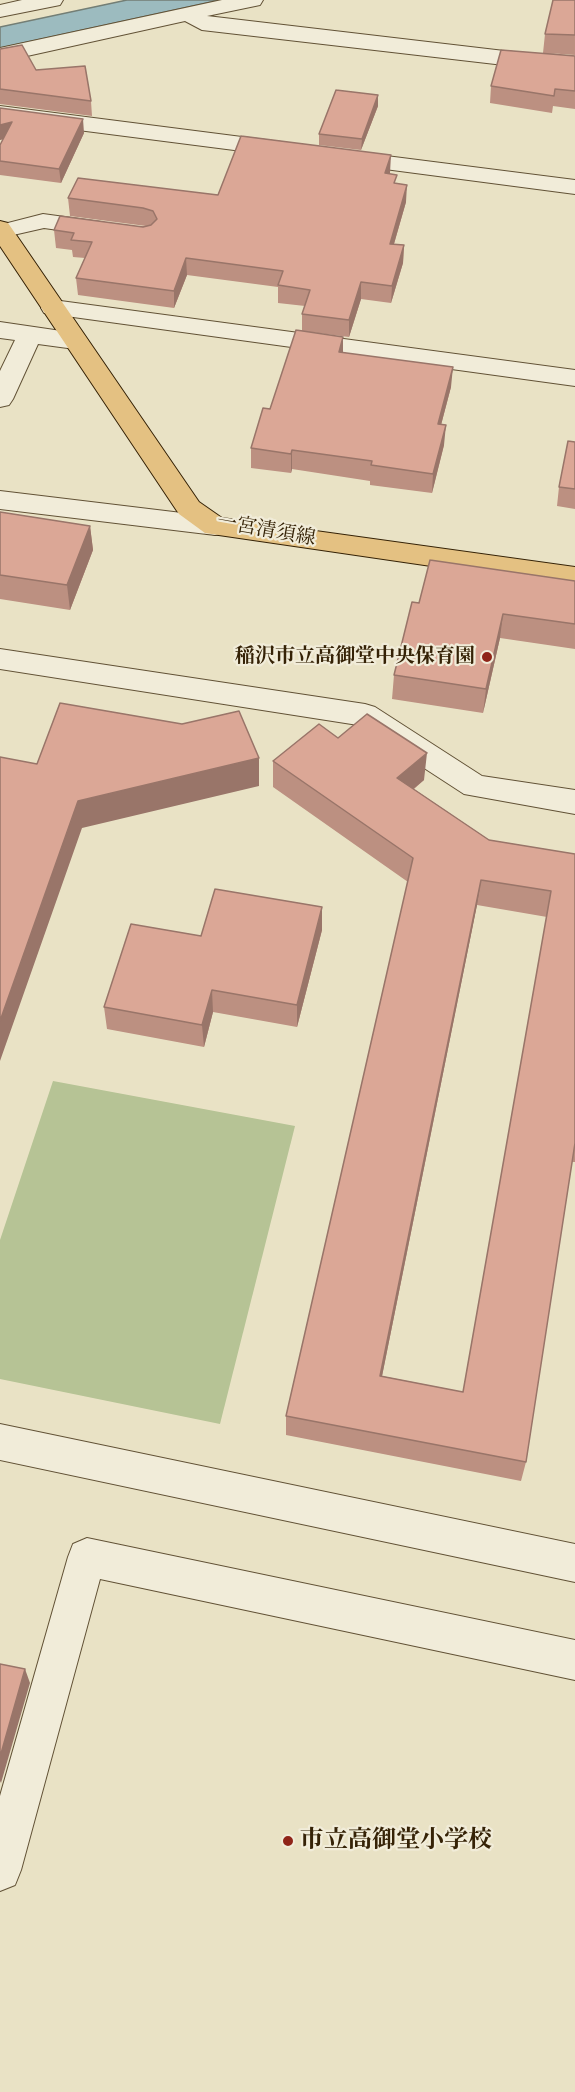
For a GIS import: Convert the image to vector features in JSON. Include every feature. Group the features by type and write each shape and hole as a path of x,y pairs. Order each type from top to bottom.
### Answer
{"main road":[{"name":"一宮清須線","path":"1,230 189,508 215,526 575,577"}],"street":[{"path":"0,11 52,0"},
{"path":"0,55 252,0"},
{"path":"190,15 202,23 547,63 575,64"},
{"path":"0,113 305,152"},
{"path":"328,155 575,187"},
{"path":"1,230 43,221 122,232"},
{"path":"53,308 575,378"},
{"path":"0,330 75,341"},
{"path":"0,399 30,334"},
{"path":"0,500 215,526"},
{"path":"0,659 365,715 475,786 575,802"},
{"path":"0,1442 575,1563"},
{"path":"0,1870 87,1557 575,1660"}],"green space":[{"path":"53,1081 295,1126 220,1424 0,1379 0,1240"}],"water":[{"path":"127,0 220,0 0,48 0,27"}],"building":[{"path":"553,0 575,0 575,35 545,34"},
{"path":"22,45 36,70 85,66 91,101 0,89 0,49"},
{"path":"501,50 575,56 575,91 555,89 554,96 491,86"},
{"path":"336,90 378,95 362,139 319,134"},
{"path":"0,108 83,119 59,169 0,161 0,145 12,122 0,125"},
{"path":"241,136 391,155 385,173 397,175 394,183 407,185 390,244 404,245 392,286 361,282 349,320 302,314 310,290 278,285 283,271 186,258 174,291 76,278 92,242 71,240 74,233 54,230 60,216 143,227 151,225 157,219 153,211 143,208 68,198 78,178 218,195"},
{"path":"296,330 343,337 339,352 453,367 438,424 446,425 433,474 371,465 372,461 292,450 291,454 251,448 263,408 270,409"},
{"path":"568,441 575,442 575,489 559,487"},
{"path":"0,512 90,526 67,585 0,575"},
{"path":"430,560 575,581 575,624 503,614 486,689 394,675 412,602 419,603"},
{"path":"60,703 182,724 239,711 259,758 78,801 0,1021 0,757 37,764"},
{"path":"367,714 427,753 397,778 489,840 575,854 575,1143 526,1462 286,1416 413,858 273,761 319,724 338,738","holes":["481,880 551,891 463,1392 380,1376"]},
{"path":"215,889 322,907 297,1005 212,990 202,1025 104,1007 131,924 201,936"},
{"path":"0,1664 25,1669 0,1757"}],"place":[{"name":"稲沢市立高御堂中央保育園","path":"487,657"},
{"name":"市立高御堂小学校","path":"288,1841"}]}
